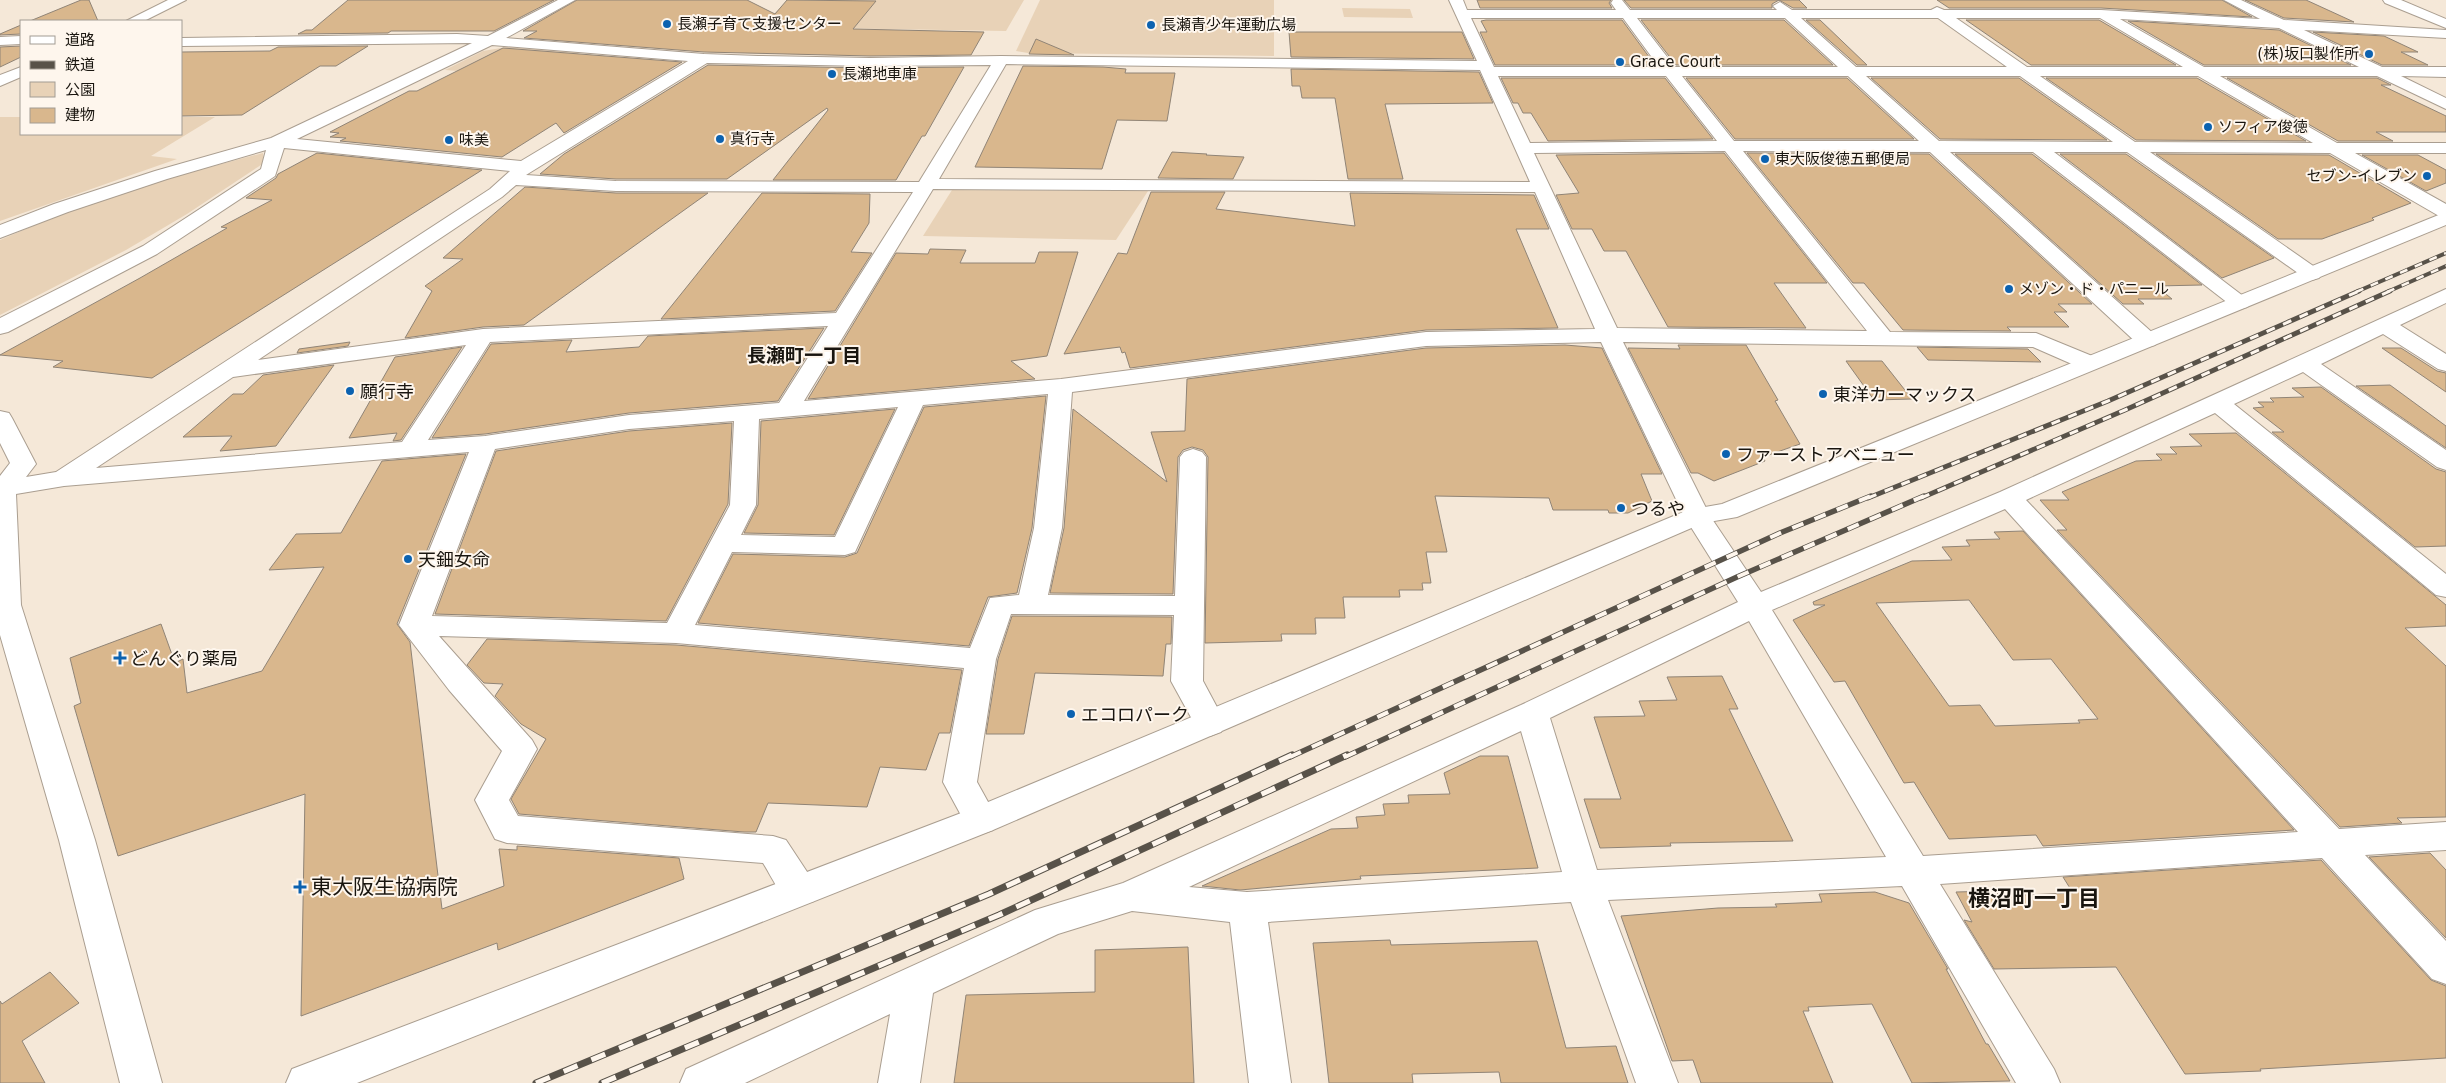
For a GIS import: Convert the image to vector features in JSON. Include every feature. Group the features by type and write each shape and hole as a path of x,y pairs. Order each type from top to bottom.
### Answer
{"street":[{"path":"135,20 179,0"},
{"path":"0,232 61,208 161,175 277,142 491,40 568,0"},
{"path":"1773,0 2147,340"},
{"path":"1922,0 2312,274"},
{"path":"2077,0 2334,149 2444,219"},
{"path":"2231,0 2446,104"},
{"path":"2390,0 2446,24"},
{"path":"2039,1083 1755,606 1698,516 1609,335 1540,187 1460,7 1621,7 1787,12 2101,14 2446,34"},
{"path":"1621,7 1729,146 1884,338"},
{"path":"182,42 457,38 704,58 870,62 1001,60 1670,71 2446,72"},
{"path":"0,41 20,40"},
{"path":"64,478 496,193 518,173 704,58"},
{"path":"787,410 926,186 1001,60"},
{"path":"0,81 20,71"},
{"path":"277,142 616,186 1540,187"},
{"path":"0,327 150,250 269,172 277,142"},
{"path":"1523,148 1729,146 2446,148"},
{"path":"2037,147 2240,303"},
{"path":"307,1083 981,820 1698,516 1728,510 2444,219"},
{"path":"701,1083 1048,921 1132,896 1532,713 1755,606 2009,498 2305,363 2446,295"},
{"path":"225,371 483,336 843,319"},
{"path":"2385,325 2446,364"},
{"path":"8,475 64,478 485,443 629,422 1061,386 1426,339 1609,335 2036,340 2089,363"},
{"path":"410,449 483,336"},
{"path":"2305,363 2446,462"},
{"path":"1032,604 1048,528 1061,386"},
{"path":"723,543 845,546 914,399"},
{"path":"2218,403 2446,588"},
{"path":"676,633 743,505 747,413"},
{"path":"0,418 8,475 6,606 77,840 141,1083"},
{"path":"414,625 485,443"},
{"path":"1194,457 1187,681 1210,724"},
{"path":"2009,498 2446,967"},
{"path":"981,820 960,782 981,659 1000,606 1032,604 1189,606"},
{"path":"414,625 676,633 981,659"},
{"path":"414,625 520,749 492,800 507,828 774,850 801,890"},
{"path":"1532,713 1584,886 1656,1083"},
{"path":"1132,896 1247,908 1584,886 1912,871 2446,836"},
{"path":"1247,908 1270,1083"},
{"path":"899,1083 915,983"}],"green space":[{"path":"836,0 1024,0 1006,31 760,27 780,8 829,8"},
{"name":"長瀬青少年運動広場","path":"1040,0 1274,0 1274,56 1028,53 1016,51"},
{"path":"1342,8 1410,9 1413,18 1344,17"},
{"path":"507,47 581,52 536,77 445,70 483,51"},
{"path":"0,117 20,117 20,135 182,135 182,117 215,117 151,156 177,159 0,221"},
{"path":"263,153 264,163 187,214 126,250 0,315 0,240 54,217 161,180"},
{"path":"952,190 1148,191 1116,240 923,236"}],"building":[{"path":"81,0 89,0 98,20 32,20"},
{"path":"348,0 554,0 494,31 391,31 388,33 298,34 306,30 312,30"},
{"path":"577,0 747,0 775,14 787,0 876,1 853,29 984,32 971,55 870,56 704,52 524,38 537,31 523,31"},
{"path":"1477,0 1611,0 1609,3 1612,8 1480,8"},
{"path":"1624,0 1779,0 1772,4 1772,8 1631,8"},
{"path":"1779,0 1799,0 1807,8 1793,8"},
{"path":"1937,0 2222,0 2252,17 2101,8 1949,8"},
{"path":"2245,0 2306,0 2354,22 2284,18"},
{"path":"1622,20 1655,65 1495,65 1480,32 1487,32 1481,21"},
{"path":"1641,20 1784,20 1833,65 1676,65"},
{"path":"1806,20 1820,20 1867,65 1857,65"},
{"path":"1966,20 2099,20 2176,65 2031,65"},
{"path":"2128,21 2279,30 2351,65 2204,65"},
{"path":"20,25 20,34 0,34"},
{"path":"1289,32 1462,32 1474,59 1291,57"},
{"path":"2313,32 2384,36 2418,52 2401,52 2428,65 2382,65"},
{"path":"1036,39 1074,55 1029,54"},
{"path":"20,46 20,57 0,67 0,47"},
{"path":"368,46 336,66 320,66 242,115 182,116 182,52 270,51 278,47"},
{"path":"503,48 682,62 564,133 556,123 502,157 340,141 346,138 330,137 339,133 330,132 409,91 417,91"},
{"path":"708,65 870,68 964,67 925,136 922,136 896,180 773,180 828,110 827,108 727,179 616,179 540,174 564,154"},
{"path":"1023,66 1103,67 1126,69 1125,73 1175,73 1167,121 1117,120 1102,169 975,167"},
{"path":"1291,69 1479,72 1493,103 1385,104 1403,179 1348,179 1335,98 1302,98 1300,86 1292,86"},
{"path":"1501,78 1665,78 1713,139 1548,141 1531,113 1523,113 1518,103 1513,103"},
{"path":"1686,78 1847,78 1914,139 1735,139"},
{"path":"1871,78 2019,78 2107,140 1940,139"},
{"path":"2046,78 2197,78 2306,141 2136,140"},
{"path":"2227,78 2377,78 2391,85 2381,85 2446,116 2446,132 2376,132 2393,141 2338,141"},
{"path":"1172,152 1244,157 1233,179 1158,178"},
{"path":"317,153 482,170 152,378 53,367 63,361 0,355 140,278 227,228 221,227 272,200 246,198 276,178 278,174"},
{"path":"1724,153 1827,283 1774,283 1806,328 1668,327 1626,251 1604,251 1592,229 1572,229 1556,195 1579,193 1556,155"},
{"path":"1747,153 1929,154 2092,304 2058,304 2067,312 2054,312 2069,327 2007,327 2011,331 1903,330 1864,283 1853,283"},
{"path":"1955,154 2032,154 2202,285 2156,286 2172,299 2138,299 2144,304 2123,304"},
{"path":"2060,154 2126,154 2274,258 2222,278"},
{"path":"2156,154 2329,155 2411,203 2372,218 2374,220 2322,239 2278,239"},
{"path":"2362,155 2418,155 2446,170 2446,183 2426,191"},
{"path":"525,187 616,193 708,193 524,325 483,327 405,338 432,291 425,286 463,259 443,258"},
{"path":"1151,192 1225,192 1216,209 1355,226 1350,193 1534,195 1549,229 1516,229 1558,328 1426,330 1130,368 1125,352 1122,353 1120,347 1064,354 1118,253 1127,254"},
{"path":"762,193 870,194 869,223 851,252 872,253 835,311 661,319"},
{"path":"930,249 966,250 960,263 1035,263 1039,252 1078,252 1047,356 1011,361 1035,379 808,399 896,253 928,254"},
{"path":"824,328 778,401 629,413 485,434 432,438 491,344 572,340 566,352 639,347 648,336"},
{"path":"350,342 348,346 297,353 299,349"},
{"path":"1565,345 1602,348 1662,474 1641,474 1652,501 1628,513 1609,513 1608,510 1553,510 1549,498 1435,496 1447,552 1426,552 1431,583 1422,583 1423,590 1399,590 1400,597 1343,597 1345,618 1315,618 1316,634 1281,634 1282,641 1205,643 1208,457 1203,450 1192,447 1183,450 1178,457 1173,594 1050,593 1064,528 1073,409 1167,482 1151,432 1185,431 1187,379 1426,348"},
{"path":"1678,345 1746,345 1778,400 1775,401 1800,444 1763,457 1765,461 1714,481 1698,473 1691,473 1628,348 1680,349"},
{"path":"462,347 401,440 393,441 397,433 349,438 395,357"},
{"path":"1917,347 2028,349 2041,362 1928,360"},
{"path":"2382,348 2401,348 2437,371 2446,373 2446,392"},
{"path":"1846,361 1882,361 1912,399 1874,400"},
{"path":"334,365 276,446 220,451 232,436 183,437 233,394 243,394 263,375"},
{"path":"2390,385 2446,426 2446,448 2356,386"},
{"path":"2321,387 2436,469 2446,472 2446,546 2415,547 2272,432 2284,432 2253,408 2264,407 2258,402 2274,402 2270,398 2304,397 2292,388"},
{"path":"1046,396 1032,528 1017,593 988,597 969,646 698,623 733,554 845,557 857,553 924,407"},
{"path":"895,409 834,535 744,533 758,505 761,421"},
{"path":"732,423 728,504 666,621 435,614 496,451 629,431"},
{"path":"2236,433 2446,605 2446,626 2405,628 2446,666 2446,817 2397,818 2402,823 2340,827 2057,530 2067,530 2040,500 2069,500 2062,492 2136,461 2162,460 2156,454 2177,454 2170,447 2202,446 2189,434"},
{"path":"466,454 397,624 410,642 442,909 504,886 499,849 517,850 517,846 679,858 684,879 498,950 497,943 301,1016 305,794 118,856 74,706 81,703 70,658 161,624 175,663 183,659 187,693 262,671 324,567 269,570 296,534 341,533 382,461"},
{"path":"2023,531 2294,830 2043,846 2036,835 1949,839 1914,782 1904,783 1845,681 1834,682 1793,620 1825,605 1814,605 1813,602 1912,561 1952,560 1942,547 1970,546 1966,540 2000,539 1994,532","holes":["1969,600 2013,660 2051,659 2098,719 2078,720 2080,723 1995,726 1980,705 1949,706 1876,603"]},
{"path":"1012,616 1172,617 1171,644 1166,644 1163,676 1035,673 1024,734 986,734 998,659"},
{"path":"487,639 676,645 962,670 950,733 939,733 926,770 880,767 867,807 768,803 756,832 744,832 519,814 511,799 546,739 521,724 495,696 503,684 484,683 467,665"},
{"path":"1722,676 1738,709 1729,709 1793,841 1670,843 1671,846 1600,848 1584,799 1621,799 1594,717 1645,716 1639,701 1677,700 1667,677"},
{"path":"1480,756 1508,756 1538,868 1360,876 1361,879 1240,890 1202,886 1331,829 1358,828 1356,817 1385,815 1383,804 1409,803 1408,795 1450,794 1444,773"},
{"path":"2430,853 2446,870 2446,938 2369,857"},
{"path":"2321,860 2431,980 2446,986 2446,1058 2260,1069 2261,1071 2185,1074 2116,967 1994,969 1964,920 1972,922 1956,892 1996,891 1999,896 2073,893 2063,877"},
{"path":"1875,892 1909,903 1948,969 1946,969 1986,1044 1988,1044 2010,1081 1912,1083 1872,1004 1808,1007 1809,1011 1803,1011 1833,1083 1701,1083 1693,1060 1672,1061 1621,916 1718,908 1777,907 1775,904 1822,902 1819,894"},
{"path":"1390,940 1391,945 1537,941 1566,1048 1616,1046 1628,1083 1501,1083 1499,1072 1412,1074 1413,1083 1329,1083 1313,943"},
{"path":"1188,947 1194,1083 954,1083 966,995 1095,992 1095,950"},
{"path":"50,972 79,1003 22,1041 45,1083 0,1083 0,1001 2,1004"}],"railway":[{"path":"2356,292 2446,253"},
{"path":"2387,292 2446,266"},
{"path":"1868,498 2108,401 2359,291"},
{"path":"1921,498 2125,410 2390,291"},
{"path":"1290,757 1780,533 1871,496"},
{"path":"1345,757 1737,577 1924,496"},
{"path":"536,1083 989,894 1292,755"},
{"path":"602,1083 999,915 1347,755"}],"place":[{"name":"長瀬子育て支援センター","path":"667,24"},
{"name":"長瀬青少年運動広場","path":"1151,25"},
{"name":"(株)坂口製作所","path":"2369,54"},
{"name":"Grace Court","path":"1620,62"},
{"name":"長瀬地車庫","path":"832,74"},
{"name":"ソフィア俊徳","path":"2208,127"},
{"name":"真行寺","path":"720,139"},
{"name":"味美","path":"449,140"},
{"name":"東大阪俊徳五郵便局","path":"1765,159"},
{"name":"セブン-イレブン","path":"2427,176"},
{"name":"メゾン・ド・パニール","path":"2009,289"},
{"name":"願行寺","path":"350,391"},
{"name":"東洋カーマックス","path":"1823,394"},
{"name":"ファーストアベニュー","path":"1726,454"},
{"name":"つるや","path":"1621,508"},
{"name":"天鈿女命","path":"408,559"},
{"name":"どんぐり薬局","path":"120,658"},
{"name":"エコロパーク","path":"1071,714"},
{"name":"東大阪生協病院","path":"300,887"}],"district":[{"name":"長瀬町一丁目","path":"804,355"},
{"name":"横沼町一丁目","path":"2034,898"}]}
